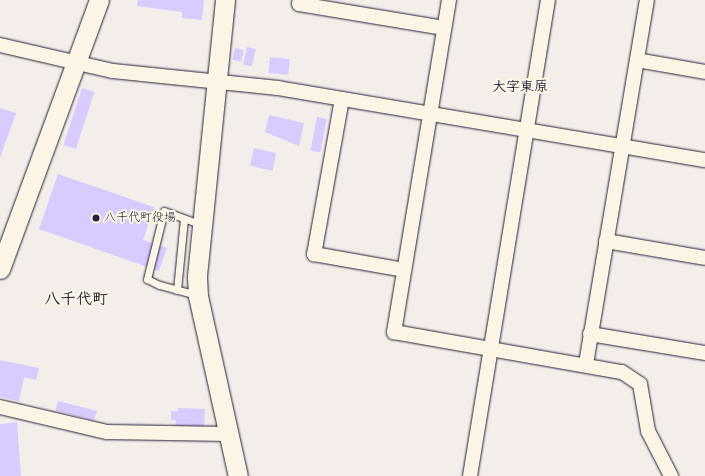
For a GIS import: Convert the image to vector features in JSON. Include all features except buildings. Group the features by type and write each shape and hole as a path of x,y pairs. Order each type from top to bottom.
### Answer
{"street":[{"path":"0,269 99,0"},
{"path":"224,0 217,80 192,221 198,296 238,476"},
{"path":"300,0 299,4 444,28"},
{"path":"449,0 394,332 586,364 622,372 640,384 648,432 671,476"},
{"path":"470,476 548,0"},
{"path":"586,364 647,0"},
{"path":"0,45 76,64 113,71 217,80 342,99 705,160"},
{"path":"637,60 705,72"},
{"path":"342,99 314,254 404,270"},
{"path":"606,241 705,258"},
{"path":"590,334 705,353"},
{"path":"0,407 106,432 229,434"}],"lane":[{"path":"177,290 192,221 164,212 147,279 177,290 198,296"}],"place":[{"name":"八千代町役場","path":"96,218"}],"district":[{"name":"大字東原","path":"520,87"},
{"name":"八千代町","path":"76,299"}]}
